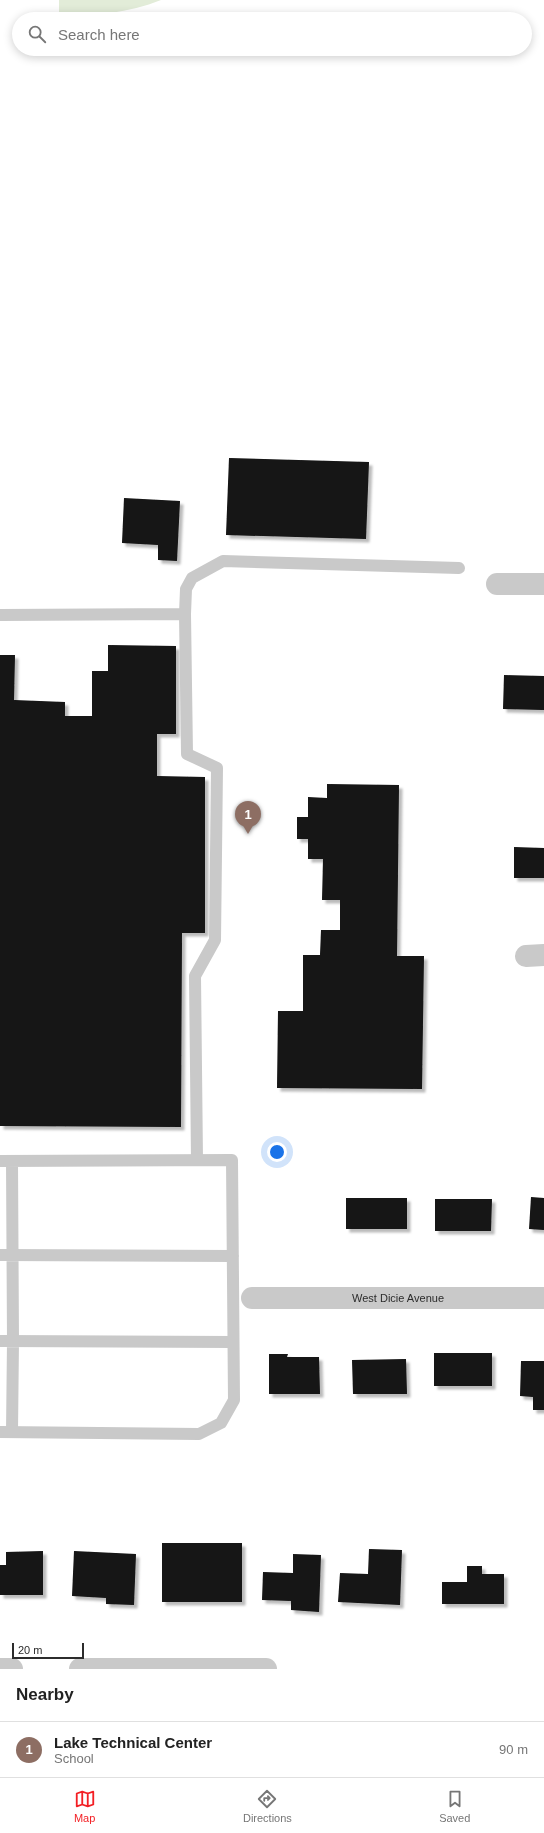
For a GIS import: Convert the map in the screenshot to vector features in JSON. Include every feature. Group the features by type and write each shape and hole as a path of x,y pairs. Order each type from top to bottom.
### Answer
{"street":[{"path":"497,584 544,584"},
{"name":"West Dicie Avenue","path":"252,1298 544,1298"},
{"path":"0,1669 12,1669"},
{"path":"80,1669 266,1669"}],"lane":[{"path":"197,1160 195,976 215,940 216,768 187,754 186,589 192,578 223,561 459,568"},
{"path":"0,615 185,614"},
{"path":"197,1160 232,1160 234,1400 221,1423 199,1434 6,1432 13,1341 13,1255 6,1161 197,1160"},
{"path":"0,1255 233,1256"},
{"path":"0,1341 233,1342"}],"green space":[{"path":"59,0 161,0 118,12 59,12"}],"building":[{"path":"229,458 369,462 366,539 226,535"},
{"path":"124,498 180,501 177,561 158,560 158,545 122,543"},
{"path":"108,645 176,646 176,734 157,734 157,776 205,777 205,933 182,933 181,1127 0,1126 0,655 15,655 14,700 65,702 65,716 92,716 92,671 108,671"},
{"path":"504,675 544,676 544,710 503,709"},
{"path":"327,784 399,785 397,956 424,956 422,1089 277,1088 278,1011 303,1011 303,955 320,955 321,930 340,930 340,900 322,900 323,859 308,859 308,839 297,839 297,817 308,817 308,797 327,798"},
{"path":"514,847 544,848 544,878 514,878"},
{"path":"531,1197 544,1198 544,1230 529,1229"},
{"path":"346,1198 407,1198 407,1229 346,1229"},
{"path":"435,1199 492,1199 491,1231 435,1231"},
{"path":"434,1353 492,1353 492,1386 434,1386"},
{"path":"269,1354 288,1354 287,1357 319,1357 320,1394 269,1394"},
{"path":"406,1359 407,1394 353,1394 352,1360"},
{"path":"521,1361 544,1361 544,1410 533,1410 533,1397 520,1396"},
{"path":"162,1543 242,1543 242,1602 162,1602"},
{"path":"369,1549 402,1550 400,1605 338,1602 340,1573 368,1574"},
{"path":"43,1551 43,1595 0,1595 0,1565 6,1565 6,1552"},
{"path":"74,1551 136,1554 134,1605 106,1604 106,1598 72,1596"},
{"path":"293,1554 321,1555 319,1612 291,1610 291,1601 262,1600 263,1572 293,1573"},
{"path":"467,1566 482,1566 482,1574 504,1574 504,1604 442,1604 442,1582 467,1582"}],"place":[{"name":"Lake Technical Center","path":"248,834"}]}
